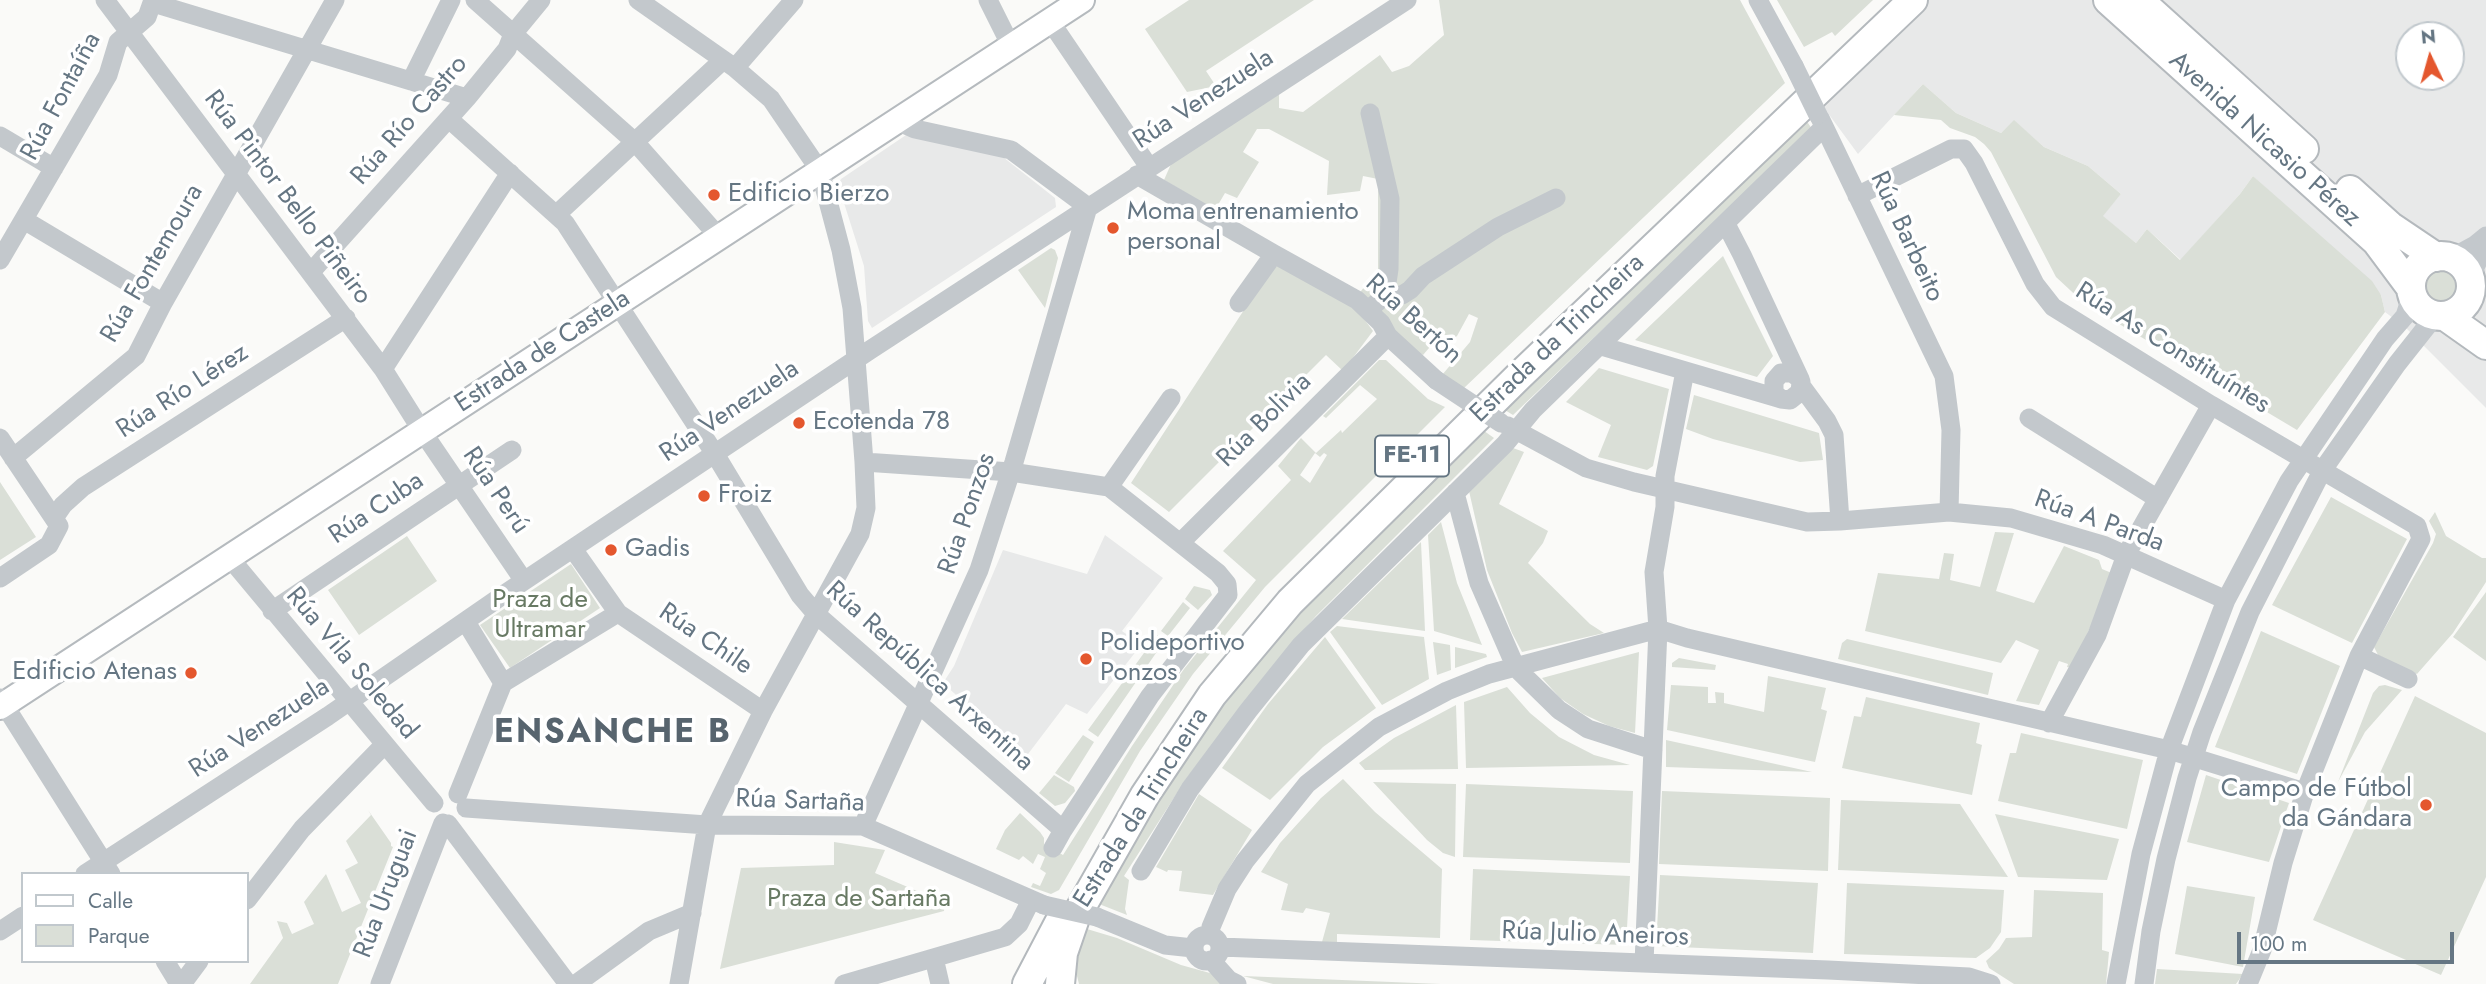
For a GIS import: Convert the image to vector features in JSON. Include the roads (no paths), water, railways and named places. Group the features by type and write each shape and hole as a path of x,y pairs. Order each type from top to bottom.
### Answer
{"highway":[{"name":"Estrada da Trincheira","path":"1027,984 1129,786 1200,682 1281,587 1506,363 1888,0"},
{"name":"Estrada da Trincheira","path":"1060,984 1063,953 1075,918 1145,795 1212,695 1290,602 1518,377 1913,0"},
{"name":"Avenida Nicasio Pérez","path":"2108,0 2367,232 2392,260 2411,291"},
{"name":"Avenida Nicasio Pérez","path":"2139,0 2390,226 2457,269 2486,312"},
{"path":"2440,316 2461,308 2467,301 2457,269 2420,264 2411,279 2411,291 2420,308 2440,316 2486,345"}],"main road":[{"name":"Estrada de Castela","path":"1,704 1082,0"}],"street":[{"name":"Rúa Fontemoura","path":"13,458 136,356 235,174 335,0"},
{"path":"411,81 451,0"},
{"path":"475,0 635,142 719,237"},
{"name":"Rúa Río Castro","path":"311,272 467,98 507,49 513,34 541,0"},
{"path":"638,0 729,65 771,99 820,171 846,273 852,308 866,508 860,534 763,711 707,825 679,984"},
{"path":"557,214 635,142 729,65 794,0"},
{"path":"988,0 1011,46"},
{"name":"Rúa Venezuela","path":"107,868 524,581 856,359 1407,0"},
{"name":"Rúa Barbeito","path":"1758,0 1794,66 1944,376 1951,430 1950,512"},
{"path":"153,1 467,98"},
{"name":"Rúa Fontaíña","path":"0,260 108,75 118,42 146,18 153,1"},
{"name":"Rúa Pintor Bello Piñeiro","path":"109,2 128,32 346,318 383,369 422,431"},
{"path":"1049,21 1143,171"},
{"path":"108,75 121,62 132,59 150,61"},
{"path":"1370,113 1390,199 1389,269 1385,296"},
{"name":"Rúa República Arxentina","path":"449,119 565,223 715,454 800,595 817,615 1063,830"},
{"path":"897,121 915,129 1011,150 1088,207"},
{"path":"1141,871 1190,789 1301,645 1455,493 1509,427 1533,410 1727,224 1821,121"},
{"path":"0,136 54,168"},
{"name":"Rúa As Constituíntes","path":"1857,196 1951,149 1964,149 1974,163 2035,284 2053,307 2211,405 2417,526 2421,539 2359,656 2305,792 2283,863 2262,950 2248,984"},
{"name":"Rúa Bertón","path":"1143,171 1274,254 1357,300 1369,309 1388,336 1436,380 1509,427 1586,468 1807,522 1950,512"},
{"path":"383,369 510,173"},
{"path":"1369,309 1385,296 1402,295 1423,276 1498,227 1556,198"},
{"name":"Rúa Ponzos","path":"863,826 979,570 1011,472 1088,207"},
{"path":"24,219 163,303"},
{"path":"1727,224 1801,383 1834,435 1840,521"},
{"path":"2457,269 2475,245 2486,236"},
{"path":"2457,269 2486,244"},
{"path":"1239,303 1274,254"},
{"path":"2116,984 2141,854 2169,750 2226,600 2289,481 2385,339 2405,316 2411,291"},
{"path":"2144,984 2151,931 2166,859 2194,758 2250,612 2322,471 2390,374 2440,316"},
{"name":"Rúa Río Lérez","path":"54,518 63,505 83,487 346,318"},
{"name":"Rúa Bolivia","path":"1180,543 1388,336"},
{"path":"1601,346 1781,399 1795,398 1801,383"},
{"path":"1644,963 1658,629 1654,572 1665,507 1665,476 1685,371"},
{"path":"1109,487 1171,398"},
{"path":"2049,723 2097,635 2126,555 2211,405"},
{"name":"Rúa A Parda","path":"2029,418 2158,499"},
{"name":"Rúa Perú","path":"422,431 524,581"},
{"path":"0,438 59,526 49,545 0,578"},
{"name":"Rúa Cuba","path":"272,611 512,450"},
{"path":"864,462 1011,472 1109,487 1218,573 1227,584 1228,595 1150,696 1053,848"},
{"path":"1455,493 1479,583 1516,668 1559,710 1588,729 1653,750"},
{"name":"Rúa A Parda","path":"1950,512 2011,519 2103,545 2226,600"},
{"path":"446,824 454,824 463,818 462,801 503,683 618,613 573,548"},
{"name":"Rúa Vila Soledad","path":"229,557 434,803"},
{"name":"Rúa Chile","path":"618,613 763,711"},
{"path":"466,622 503,683"},
{"path":"1237,984 1229,980 1214,947 1211,927 1227,889 1245,861 1307,784 1379,727 1461,685 1658,629 2169,750 2305,792"},
{"path":"2359,656 2408,679"},
{"path":"1,704 107,868"},
{"path":"248,899 302,829 384,746"},
{"path":"462,801 444,793 434,803 436,817 446,824 568,984"},
{"name":"Rúa Sartaña","path":"462,801 707,825 863,826 1038,902 1097,917 1165,945 1193,948 1199,937 1214,947"},
{"name":"Rúa Uruguai","path":"380,984 446,824"},
{"path":"844,984 1005,937 1038,902"},
{"path":"576,984 649,931 692,913"},
{"path":"0,931 21,917"},
{"name":"Rúa Julio Aneiros","path":"1214,947 1969,977 1992,984"},
{"path":"934,958 940,984"},
{"path":"166,963 181,984 197,963"}],"place":[{"name":"Edificio Bierzo","path":"714,195"},
{"name":"Moma entrenamiento personal","path":"1113,228"},
{"name":"Ecotenda 78","path":"799,423"},
{"name":"Froiz","path":"704,496"},
{"name":"Gadis","path":"611,550"},
{"name":"Polideportivo Ponzos","path":"1086,659"},
{"name":"Edificio Atenas","path":"191,673"},
{"name":"Campo de Fútbol da Gándara","path":"2426,805"}],"district":[{"name":"ENSANCHE B","path":"613,734"}],"park label":[{"name":"Praza de Ultramar","path":"540,616"},
{"name":"Praza de Sartaña","path":"859,900"}]}
